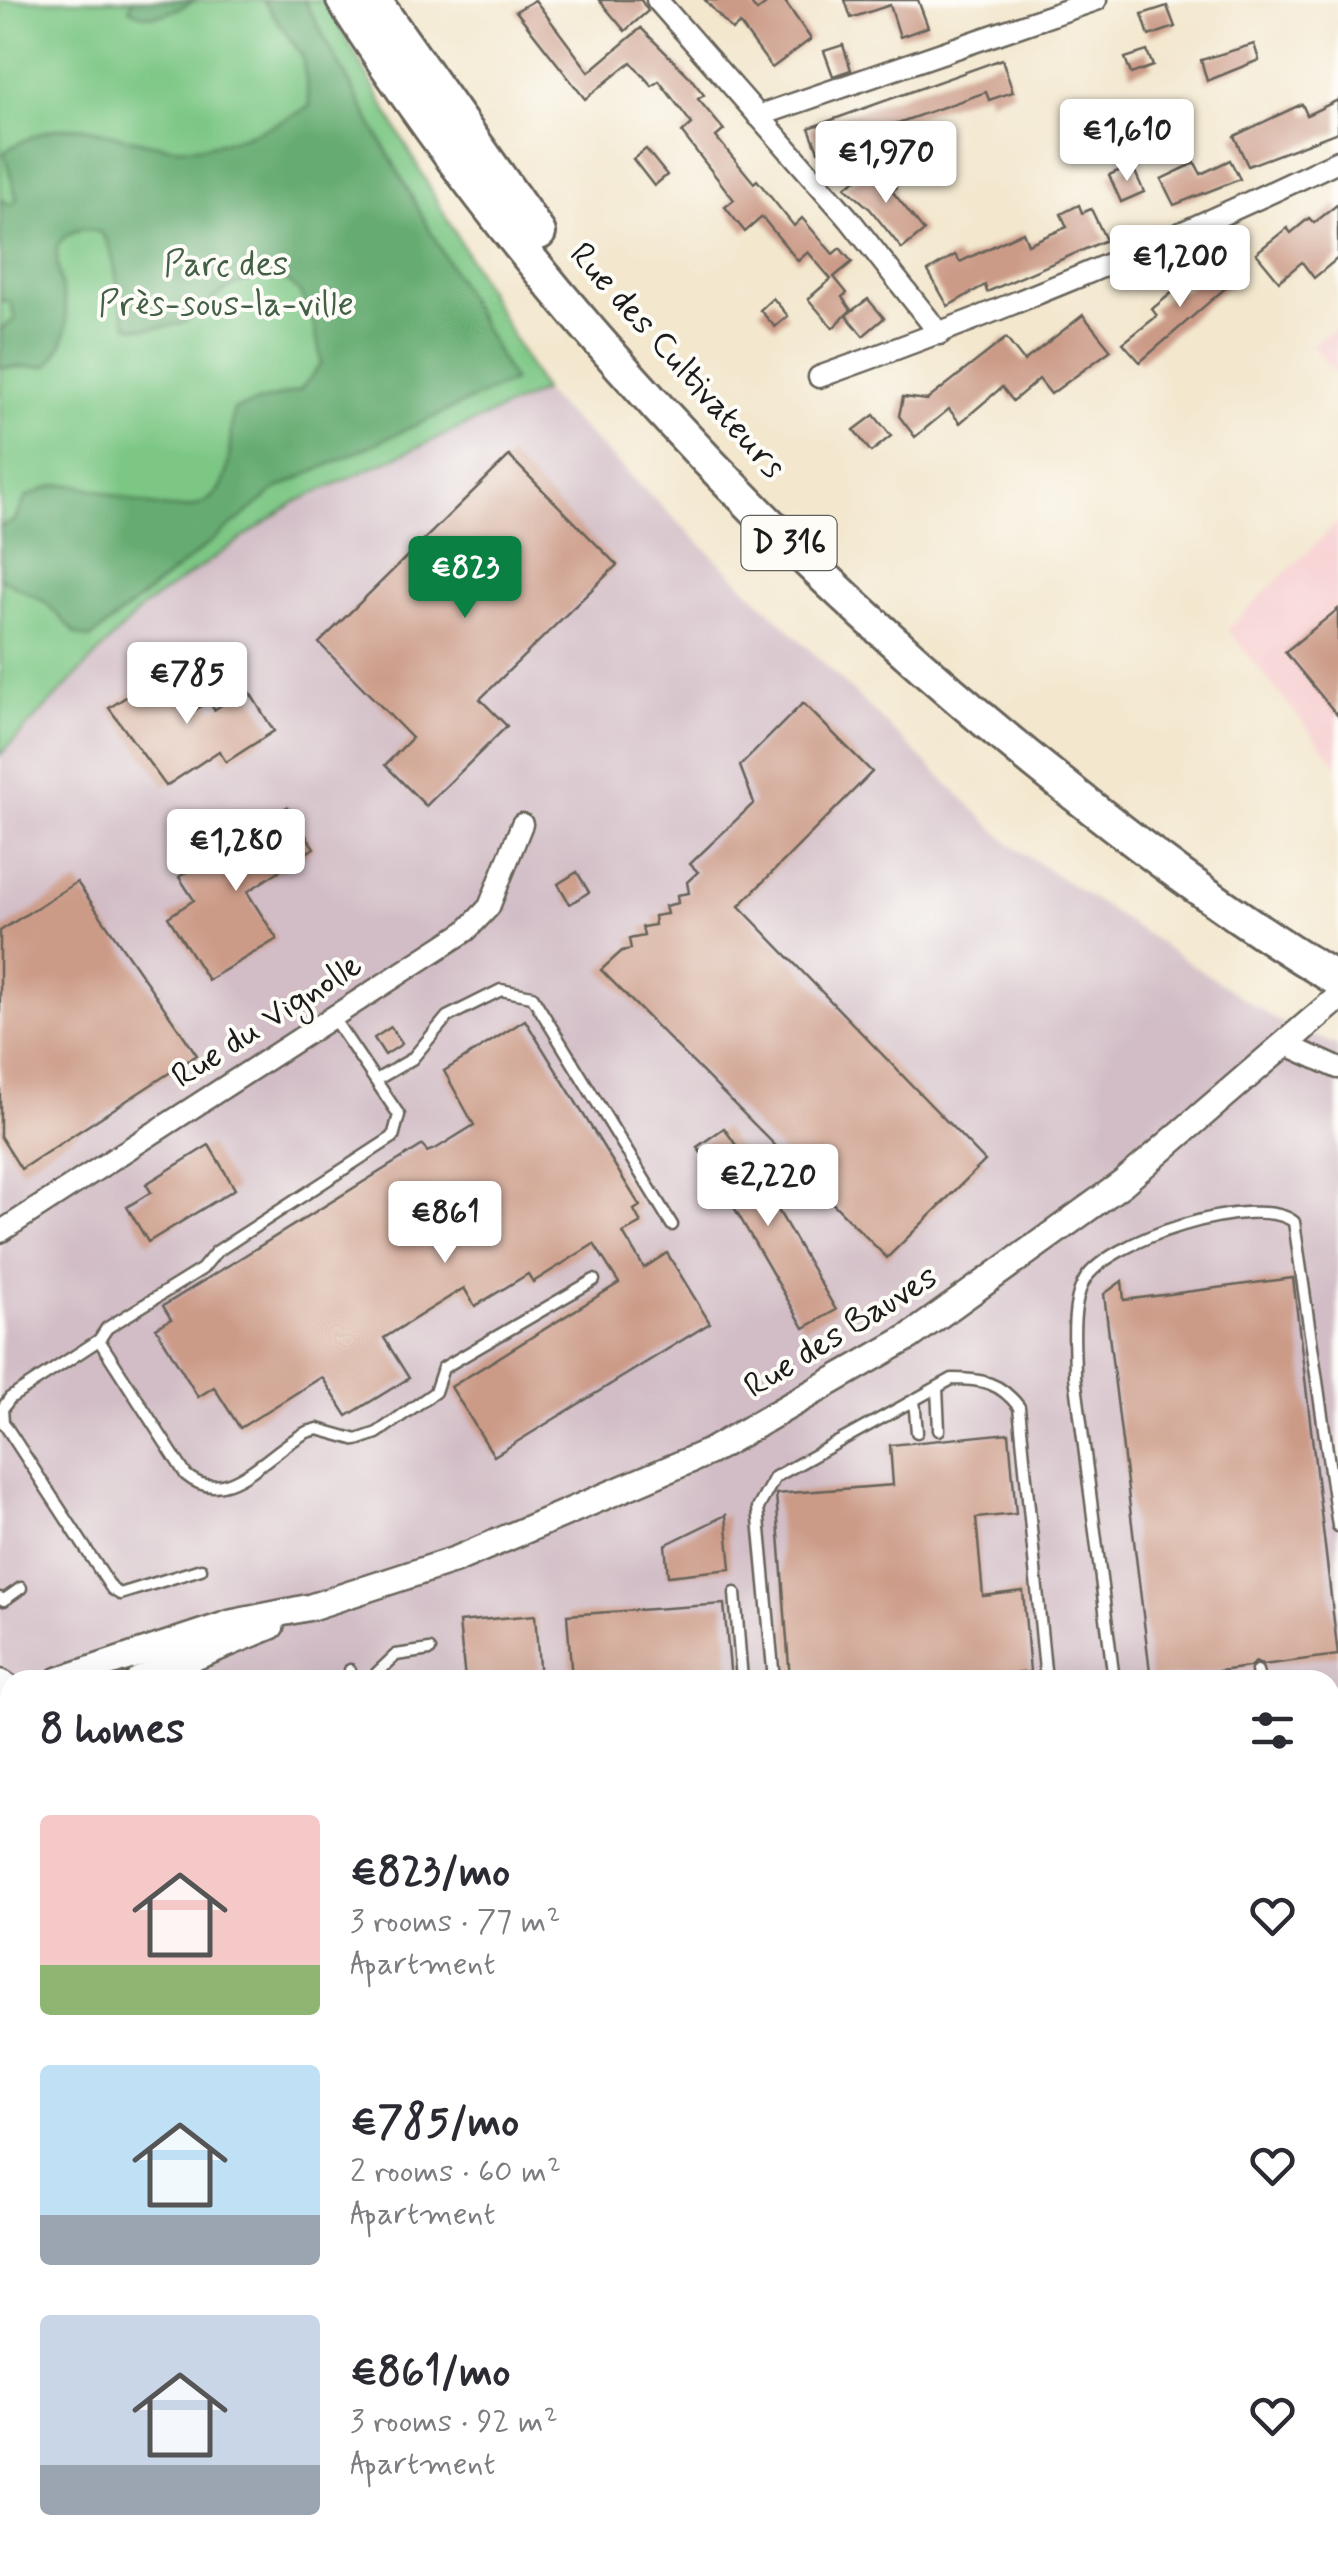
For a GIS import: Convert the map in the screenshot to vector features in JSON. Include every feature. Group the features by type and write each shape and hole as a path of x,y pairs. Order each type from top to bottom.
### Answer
{"main road":[{"name":"Rue des Cultivateurs","path":"343,0 423,119 506,226 696,447 813,568 930,675 1104,818 1272,940 1337,993"},
{"name":"Rue des Cultivateurs","path":"374,0 483,158 586,292 644,363 770,497 974,688 1145,826 1338,958"}],"street":[{"path":"657,0 850,220 940,334"},
{"path":"758,116 1096,0"},
{"path":"819,377 940,334 1179,236 1338,161"},
{"name":"Rue du Vignolle","path":"0,1232 466,932 488,908 522,824"},
{"name":"Rue des Bauves","path":"163,1670 312,1607 533,1530 709,1452 796,1404 908,1336 1123,1183 1287,1045 1337,993"},
{"path":"1287,1045 1338,1068"},
{"name":"Rue des Bauves","path":"89,1670 231,1623 312,1607"}],"lane":[{"path":"376,1080 412,1060 447,1017 501,990 532,996 672,1225"},
{"path":"201,1568 120,1594 112,1589 4,1422 2,1409 10,1398 99,1340 107,1328 202,1269 216,1252 394,1138 399,1115 332,1018"},
{"path":"1113,1670 1075,1376 1074,1327 1082,1283 1098,1265 1143,1238 1196,1222 1264,1212 1284,1213 1294,1222 1338,1526"},
{"path":"99,1340 186,1475 200,1486 223,1489 306,1432 318,1429 357,1440 377,1433 435,1392 444,1368 594,1280"},
{"path":"773,1670 758,1508 765,1488 775,1477 952,1380 983,1379 1006,1390 1019,1407 1045,1670"},
{"path":"936,1388 940,1430"},
{"path":"914,1400 917,1432"},
{"path":"0,1598 4,1600 20,1588"},
{"path":"735,1593 741,1670"},
{"path":"381,1670 396,1655 430,1650"}],"shaded area":[{"path":"1338,328 1338,376 1311,344"},
{"path":"543,391 1011,845 1276,1020 1338,1046 1338,1670 0,1670 0,755 143,607 295,502"},
{"path":"1338,522 1338,766 1227,629"}],"green space":[{"name":"Parc des Près-sous-la-ville","path":"0,0 325,0 543,391 295,502 143,607 0,755"},
{"path":"133,0 196,0 171,12 146,15 129,9"},
{"path":"263,0 304,0 513,381 278,488 90,639 77,635 45,602 0,578 0,527 14,521 27,496 57,485 75,485 166,508 188,508 206,501 225,478 234,409 300,390 321,364 317,340 305,301 295,287 282,279 265,277 245,281 220,294 182,323 155,328 128,326 108,244 102,234 82,230 71,233 57,247 67,323 59,351 47,366 0,368 0,330 15,319 10,302 0,300 0,199 11,205 17,199 4,152 29,138 69,127 172,147 207,146 262,130 310,106 302,56"}],"building":[{"path":"535,0 589,72 641,28 688,75 704,95 698,99 724,130 716,137 754,183 757,180 794,226 802,218 833,254 840,248 852,262 834,277 847,293 842,297 851,310 833,328 808,299 831,279 808,252 798,261 762,217 745,232 725,207 734,200 682,133 692,124 659,81 652,86 631,62 585,99 516,11"},
{"path":"599,0 641,0 648,11 625,31"},
{"path":"705,0 748,0 757,11 771,0 784,0 811,39 772,68 740,24 732,30"},
{"path":"845,0 918,0 928,27 900,37 890,5 851,18"},
{"path":"1167,6 1175,27 1149,36 1142,14"},
{"path":"1254,44 1259,60 1207,81 1201,60"},
{"path":"843,45 851,70 833,76 824,51"},
{"path":"1147,51 1153,66 1131,74 1125,58"},
{"path":"1002,59 1013,92 989,100 986,92 818,151 809,128"},
{"path":"1338,100 1338,132 1248,166 1234,136 1302,104 1307,115"},
{"path":"1123,105 1133,124 1110,133 1102,115"},
{"path":"646,149 667,175 654,186 633,159"},
{"path":"1230,160 1240,179 1174,205 1161,179 1195,163 1201,174"},
{"path":"878,165 896,188 892,191 924,231 902,249 870,209 845,187"},
{"path":"1132,165 1144,192 1121,202 1109,175"},
{"path":"1338,204 1338,258 1314,278 1302,262 1279,281 1256,253 1287,228 1291,233 1309,218 1314,223"},
{"path":"1079,205 1082,213 1091,209 1106,240 987,292 985,285 948,306 928,271 955,255 960,262 1023,232 1028,244 1067,227 1061,214"},
{"path":"1219,259 1237,278 1140,362 1123,343 1157,316 1152,309 1179,287 1182,292"},
{"path":"773,298 788,316 775,327 760,310"},
{"path":"868,299 884,318 863,336 846,315"},
{"path":"1083,315 1111,350 1051,394 1039,379 1013,401 1002,387 960,423 949,409 915,437 899,416 903,397 927,400 1006,338 1024,361"},
{"path":"874,415 891,436 871,452 854,430"},
{"path":"509,456 617,565 480,699 507,726 426,806 385,765 412,738 319,643"},
{"path":"1338,609 1338,716 1285,652"},
{"path":"169,669 195,710 209,701 214,710 247,688 274,731 226,762 219,751 166,786 109,708"},
{"path":"803,703 872,772 739,906 985,1161 887,1258 601,970 622,951 631,949 629,939 644,936 642,927 655,925 654,916 667,914 665,906 678,903 677,895 689,893 687,882 698,872 690,864 754,803 740,766"},
{"path":"287,807 314,848 247,892 277,939 208,980 168,917 194,900 179,877"},
{"path":"577,872 589,892 570,904 558,884"},
{"path":"77,882 197,1055 21,1169 0,1136 0,931"},
{"path":"525,1020 640,1206 634,1210 641,1223 623,1233 644,1268 667,1253 710,1323 494,1456 451,1387 619,1283 594,1244 533,1282 528,1274 475,1306 464,1288 384,1338 409,1378 347,1416 322,1377 240,1428 214,1387 198,1397 156,1328 171,1319 163,1306 423,1145 427,1152 474,1125 444,1071"},
{"path":"391,1027 402,1044 385,1055 374,1038"},
{"path":"724,1128 763,1184 836,1310 804,1328 731,1202 734,1201 697,1147"},
{"path":"209,1145 235,1189 148,1242 127,1207 151,1192 146,1184"},
{"path":"1293,1278 1338,1655 1263,1665 1256,1662 1249,1667 1226,1670 1150,1670 1104,1294 1122,1281 1124,1300"},
{"path":"1009,1433 1016,1514 976,1518 983,1596 1023,1591 1030,1670 789,1670 776,1494 893,1485 890,1445"},
{"path":"726,1515 731,1569 668,1576 665,1545"},
{"path":"724,1604 730,1670 571,1670 567,1615"},
{"path":"535,1615 539,1670 464,1670 459,1622"}]}
